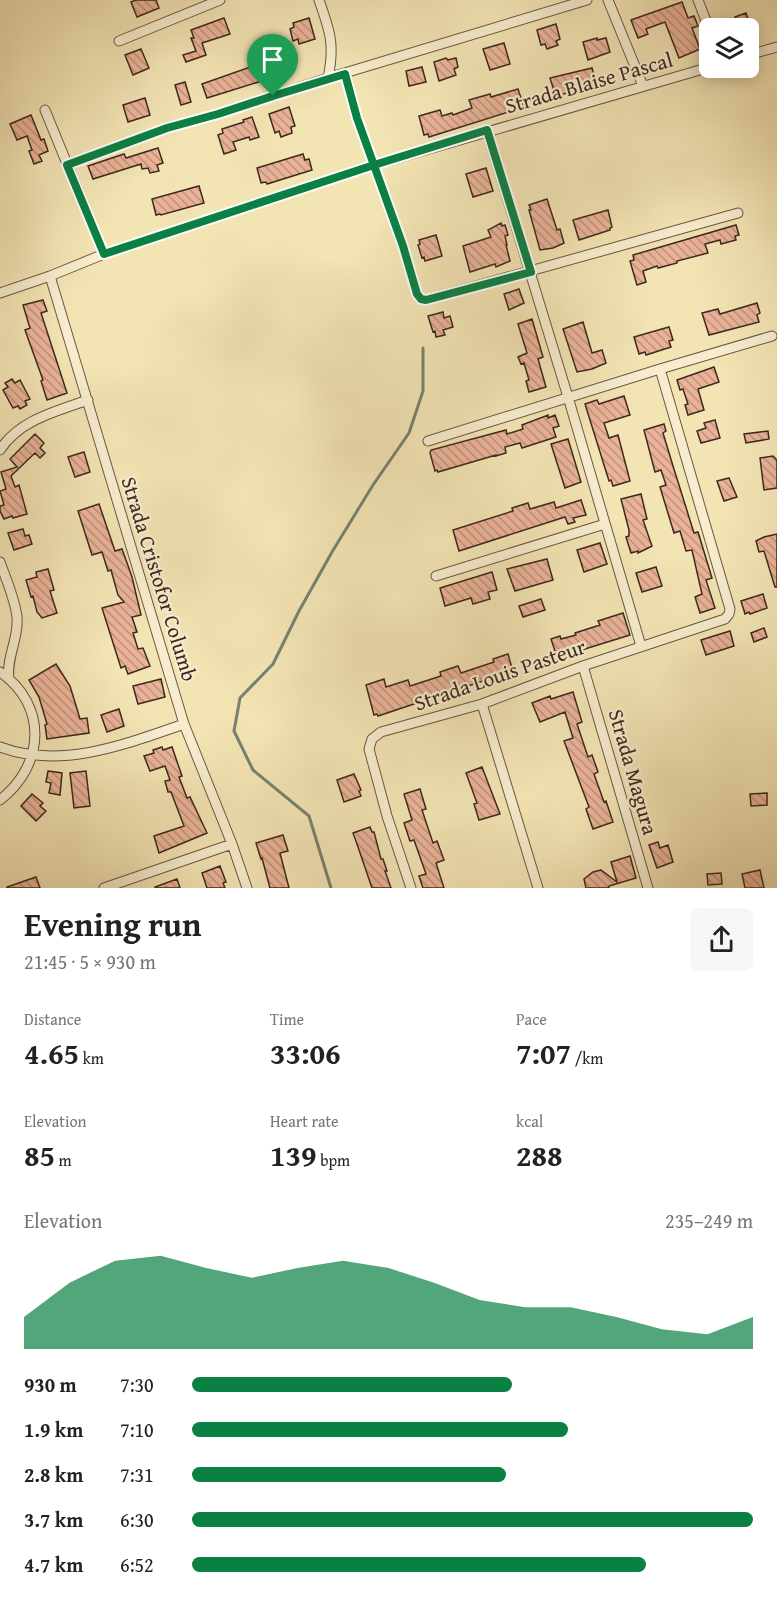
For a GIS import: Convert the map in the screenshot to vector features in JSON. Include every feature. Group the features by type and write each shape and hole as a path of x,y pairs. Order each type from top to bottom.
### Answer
{"street":[{"path":"119,41 220,0"},
{"path":"319,0 330,32 333,56 328,78"},
{"path":"67,165 167,128 587,0"},
{"path":"608,0 643,86"},
{"path":"698,0 705,18"},
{"path":"759,53 777,47"},
{"name":"Strada Blaise Pascal","path":"0,293 104,254 374,165 487,130 699,70"},
{"path":"345,74 357,118 417,294 421,299 426,300 531,272 738,213"},
{"path":"45,110 104,254"},
{"path":"487,130 641,646"},
{"name":"Strada Cristofor Columb","path":"50,276 184,724 247,888"},
{"path":"428,441 772,336"},
{"name":"Strada Louis Pasteur","path":"411,888 387,816 369,749 372,739 381,732 482,704 583,666 725,619 729,614 730,609 660,369"},
{"path":"0,450 6,441 36,419 88,400"},
{"path":"435,576 605,524"},
{"path":"0,562 17,616 16,639 10,653 9,679"},
{"name":"Strada Magura","path":"583,666 648,888"},
{"path":"0,672 19,689 32,714 35,741 33,755 21,780 0,800"},
{"path":"482,704 538,888"},
{"path":"0,747 33,755 65,756 97,751 184,724"},
{"path":"104,888 232,844"}],"building":[{"path":"156,0 159,8 137,17 131,2"},
{"path":"682,2 688,18 694,16 698,26 692,28 699,49 679,58 665,22 646,29 648,34 638,38 631,20"},
{"path":"746,13 748,18 735,18"},
{"path":"224,18 230,34 202,43 206,55 186,62 183,55 196,51 191,38 194,38 191,30"},
{"path":"309,18 315,39 299,44 298,39 293,41 290,29 294,27 293,23"},
{"path":"556,24 560,39 556,41 558,45 547,49 545,44 541,45 537,30"},
{"path":"597,38 597,40 606,38 610,52 588,60 583,42"},
{"path":"504,43 510,64 490,70 483,49"},
{"path":"141,49 149,68 133,75 125,55"},
{"path":"276,58 281,75 207,98 202,84"},
{"path":"446,58 448,60 456,58 458,67 454,69 456,75 439,81 434,62"},
{"path":"422,67 426,82 409,86 406,71"},
{"path":"592,68 596,82 556,97 550,78"},
{"path":"185,82 191,102 181,105 175,85"},
{"path":"518,89 524,107 429,137 428,134 424,135 419,116 440,110 442,116 452,113 453,115 472,108 469,100 490,94 491,97"},
{"path":"145,98 150,115 128,122 123,105"},
{"path":"289,107 295,126 291,127 292,133 281,137 279,131 275,133 269,114"},
{"path":"31,115 48,151 39,155 42,161 34,164 27,136 17,140 10,124"},
{"path":"252,117 259,137 250,140 249,137 233,142 236,150 224,154 218,135 223,133 222,129"},
{"path":"158,148 163,163 157,165 159,171 150,173 148,168 142,169 141,164 93,179 88,166 124,154 126,158"},
{"path":"303,154 305,160 309,159 312,170 267,184 266,182 261,183 257,168"},
{"path":"486,168 493,191 473,197 466,174"},
{"path":"199,186 204,203 156,215 152,199"},
{"path":"547,199 557,230 560,229 564,243 540,250 529,205"},
{"path":"608,210 612,227 610,230 579,240 573,220"},
{"path":"501,223 502,226 505,225 508,235 505,236 510,261 496,267 495,264 470,272 463,246 491,237 488,230"},
{"path":"736,225 739,235 735,236 736,240 721,244 720,240 705,244 708,253 643,271 646,282 637,285 630,261 634,260 633,255"},
{"path":"436,235 442,256 425,261 418,245 419,240"},
{"path":"519,289 524,303 509,310 504,294"},
{"path":"43,300 47,311 41,313 67,393 47,400 41,381 43,380 25,330 30,328 23,305"},
{"path":"757,303 760,313 757,315 759,322 709,335 702,313 718,309 720,314"},
{"path":"443,312 444,318 450,316 453,327 443,330 445,335 436,337 428,316"},
{"path":"532,319 543,357 538,359 546,387 529,392 526,381 529,380 524,363 521,364 518,357 527,353 518,324"},
{"path":"583,322 592,353 602,350 606,363 577,372 563,329"},
{"path":"669,327 673,340 669,341 671,347 646,355 645,352 639,354 634,337"},
{"path":"714,367 719,382 698,389 704,410 688,415 685,405 688,404 677,380"},
{"path":"12,379 15,383 20,380 30,399 25,401 27,405 20,409 18,406 13,408 3,390 8,387 5,383"},
{"path":"624,396 630,415 604,423 609,438 618,435 630,481 613,486 611,480 609,481 585,404 597,400 599,404"},
{"path":"548,415 548,418 555,415 559,426 553,428 556,437 522,448 520,443 505,447 506,453 435,471 431,450 506,430 507,434 523,429 522,425"},
{"path":"715,420 720,438 701,443 697,431 706,428 704,423"},
{"path":"664,424 666,431 663,433 673,466 694,533 698,532 712,578 706,580 715,608 700,613 695,597 702,594 692,550 686,551 680,531 674,533 660,487 666,485 661,470 655,472 644,430"},
{"path":"768,431 769,439 746,443 744,434"},
{"path":"35,434 44,443 40,448 45,453 40,458 35,453 11,476 15,487 19,485 27,514 4,519 0,511 0,506 4,505 0,491 6,489 1,472 17,467 10,459"},
{"path":"568,439 581,482 565,488 551,444"},
{"path":"84,452 90,472 75,477 68,457"},
{"path":"773,456 777,460 777,488 764,490 760,458"},
{"path":"729,478 737,497 724,501 717,481"},
{"path":"641,494 647,519 643,520 652,546 638,553 638,551 631,553 626,537 629,536 629,530 621,499"},
{"path":"581,500 586,515 573,518 575,522 568,524 565,517 459,551 453,530 513,511 512,508 528,503 530,509 554,502 556,508"},
{"path":"99,504 115,551 122,549 132,577 141,615 132,617 137,632 133,633 138,649 143,648 150,666 128,674 125,666 121,668 102,608 124,602 118,595 111,570 108,571 102,552 92,555 78,511"},
{"path":"23,529 25,536 29,535 32,544 14,550 8,533"},
{"path":"777,534 777,587 775,587 764,551 759,552 756,541"},
{"path":"600,543 607,564 584,572 577,550"},
{"path":"547,559 553,580 515,591 507,569"},
{"path":"656,567 662,586 642,592 636,573"},
{"path":"48,569 54,590 50,591 57,613 42,618 37,612 26,580 37,577 36,572"},
{"path":"492,572 497,590 488,592 490,599 473,604 471,598 445,606 440,588"},
{"path":"763,594 767,608 745,614 741,601"},
{"path":"541,599 545,610 523,617 519,606"},
{"path":"623,613 630,635 564,657 562,652 556,654 551,639 576,635 575,633 600,625 598,621"},
{"path":"764,628 767,637 754,642 751,633"},
{"path":"730,631 734,646 706,655 701,640"},
{"path":"508,654 512,668 504,671 504,674 378,716 374,715 366,685 384,679 386,687 408,680 410,686 441,676 440,672 458,666 461,673 494,662 493,659"},
{"path":"56,664 70,686 80,719 87,718 89,733 47,739 45,725 47,724 39,697 29,680"},
{"path":"161,679 165,697 138,704 133,686"},
{"path":"573,692 582,722 577,724 588,757 592,755 598,772 594,774 613,822 593,829 586,809 589,807 564,741 573,738 565,712 540,722 532,703 550,696 551,699"},
{"path":"119,709 124,726 107,732 101,715"},
{"path":"162,747 163,750 172,747 187,798 190,797 207,833 159,853 154,836 184,826 171,792 168,792 165,781 170,780 165,766 150,771 144,756"},
{"path":"482,767 500,814 479,820 474,804 477,803 466,773"},
{"path":"48,771 62,773 60,795 49,793 51,783 46,782"},
{"path":"86,771 90,806 74,808 70,773"},
{"path":"354,774 361,790 359,791 361,796 344,802 337,780"},
{"path":"420,789 426,809 422,810 433,843 437,841 444,860 436,863 444,888 423,888 419,876 426,874 414,840 410,841 404,823 412,820 404,794"},
{"path":"767,793 767,805 751,806 750,794"},
{"path":"32,794 43,803 40,806 46,811 36,821 21,806"},
{"path":"370,827 374,832 391,888 372,888 353,833"},
{"path":"283,835 288,851 280,853 289,888 270,888 256,843"},
{"path":"658,842 660,848 668,845 673,862 657,868 649,845"},
{"path":"630,856 636,878 609,886 609,888 586,888 584,879 593,872 601,870 617,882 611,862"},
{"path":"220,866 226,882 223,883 225,888 207,888 202,873"},
{"path":"760,870 764,888 745,888 742,874"},
{"path":"721,873 722,884 708,885 707,874"},
{"path":"36,877 40,888 7,888 7,887"},
{"path":"177,879 180,888 155,888 155,887"}],"waterway":[{"path":"331,888 309,816 253,770 234,731 240,698 273,664 332,552 373,485 409,433 423,391 423,348"}],"route":[{"path":"273,96 167,128 67,165 104,254 374,165 487,130 531,272 426,300 421,299 417,294 403,246 374,165 357,118 345,74 273,96"}]}
